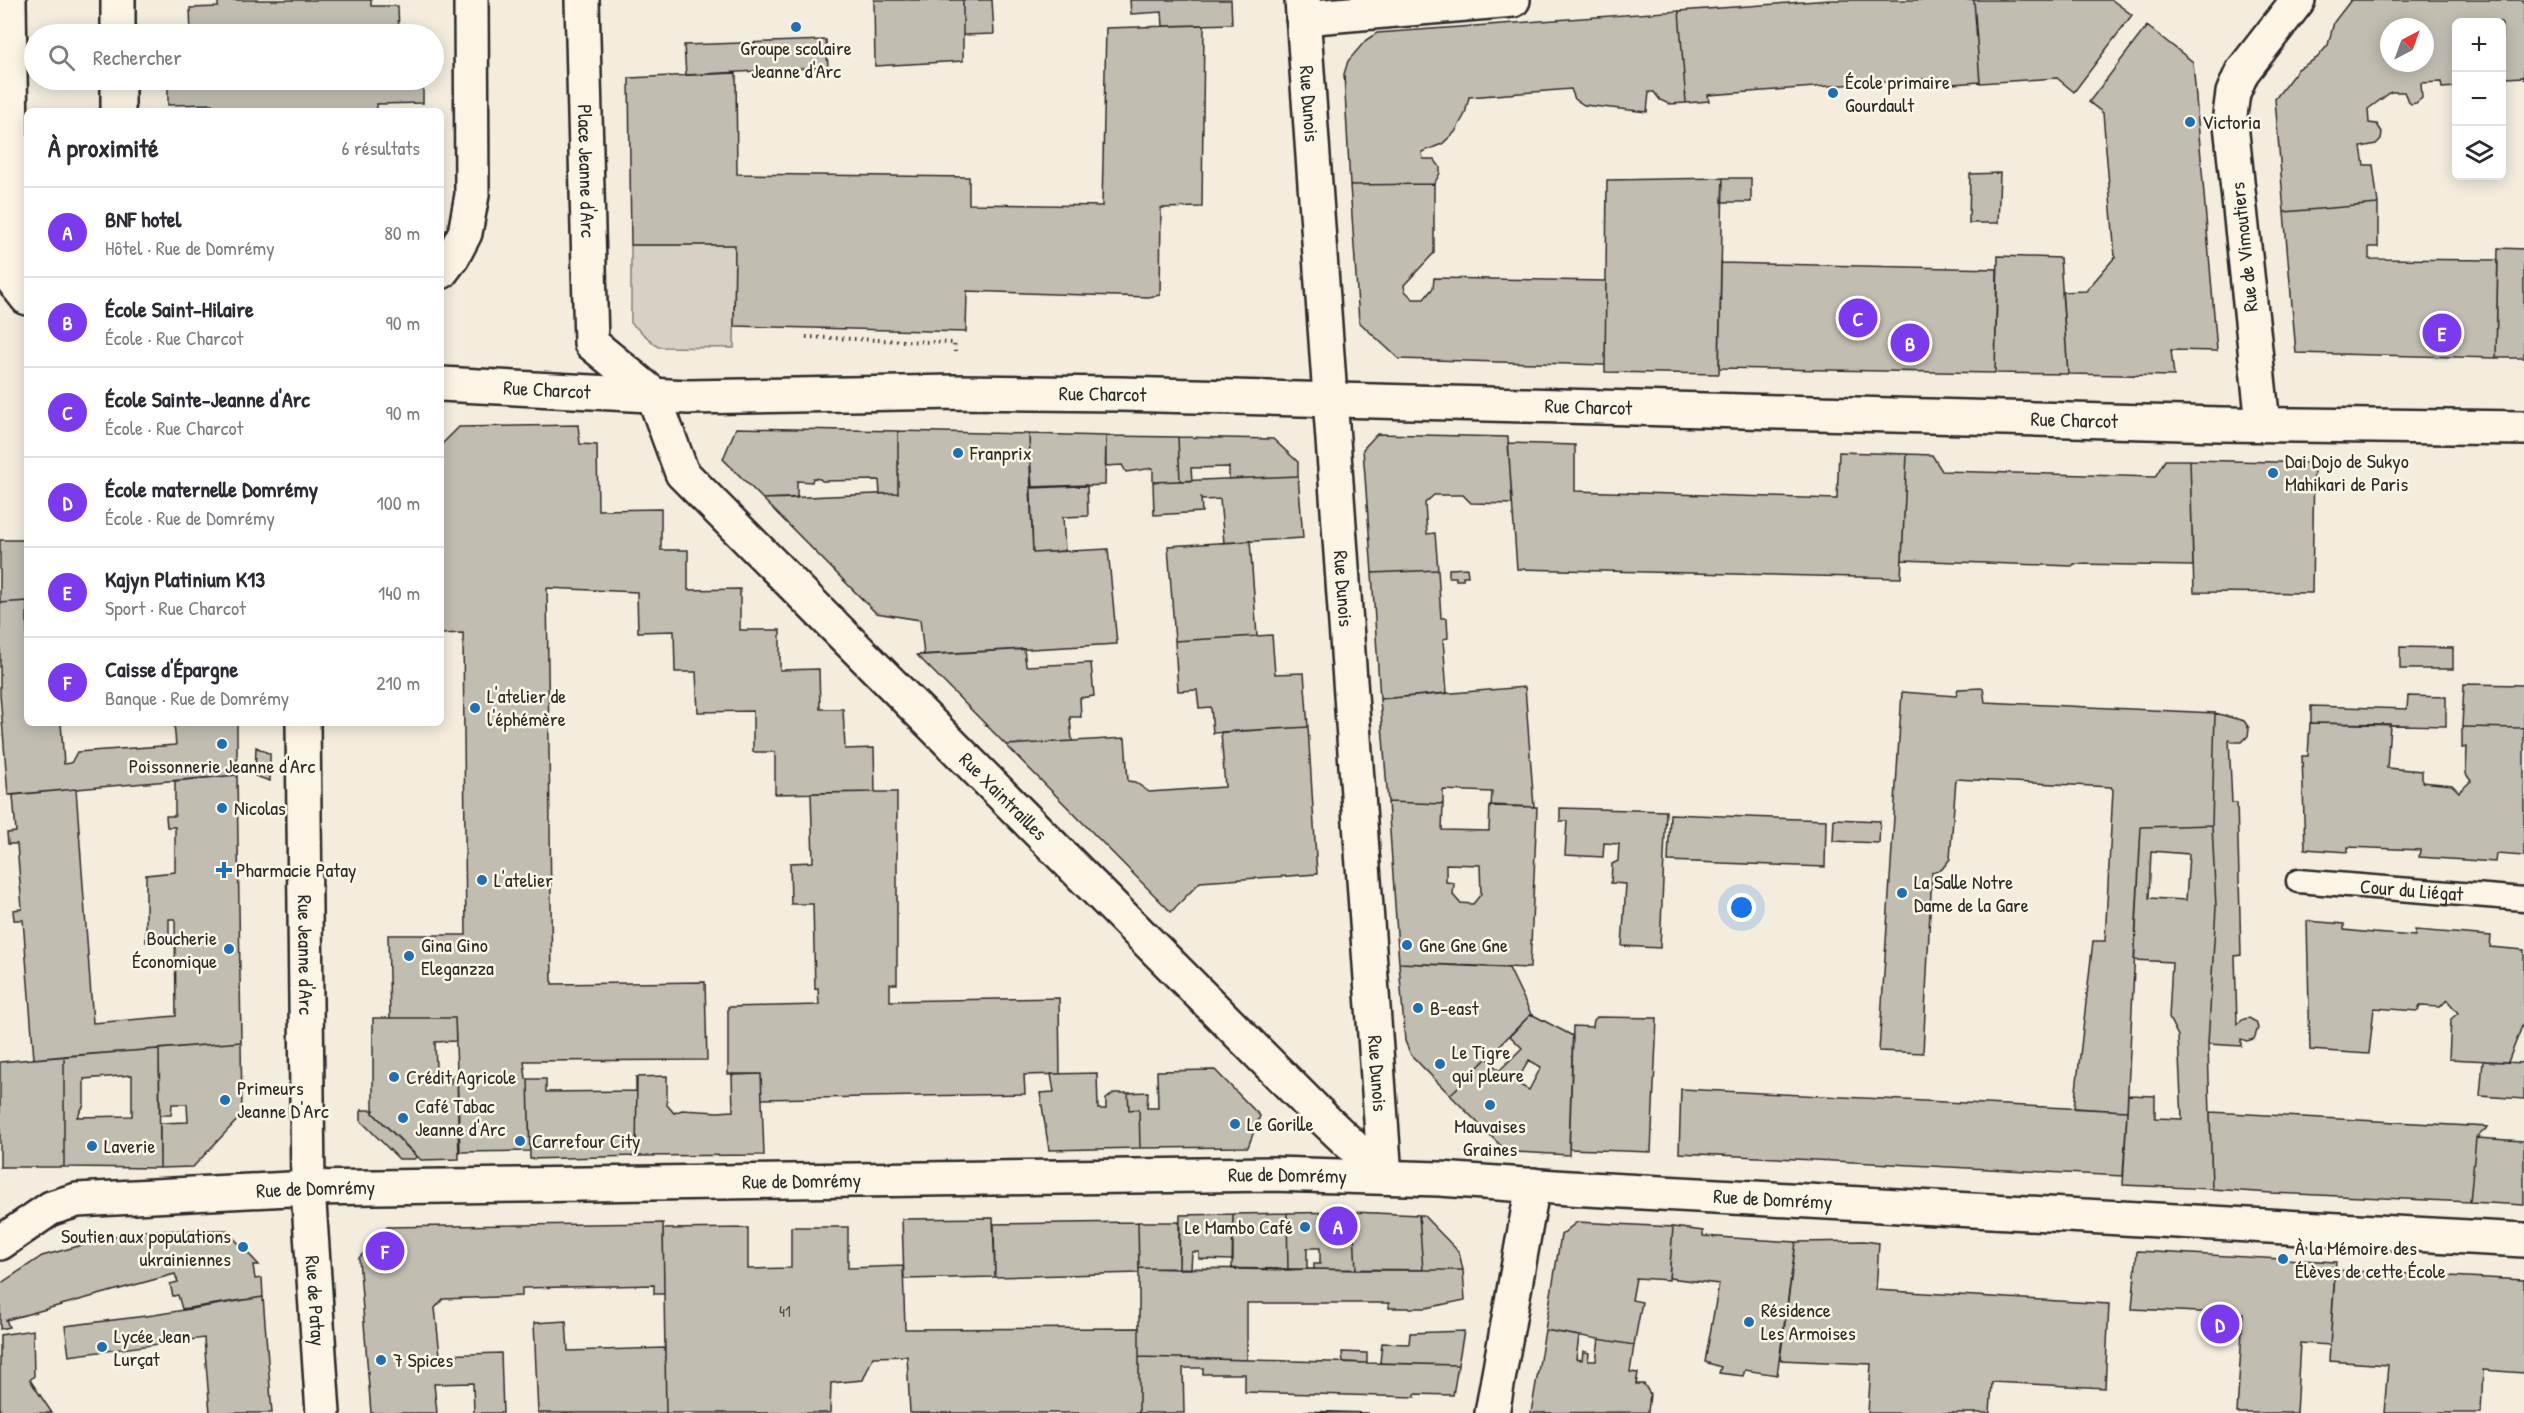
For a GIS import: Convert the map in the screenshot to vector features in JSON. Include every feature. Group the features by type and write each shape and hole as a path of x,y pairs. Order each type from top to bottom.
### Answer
{"street":[{"path":"9,0 13,294"},
{"path":"118,0 118,24"},
{"path":"444,268 465,233 472,195 471,0"},
{"name":"Place Jeanne d'Arc","path":"582,0 591,343"},
{"path":"1302,9 1514,0"},
{"name":"Rue de Vimoutiers","path":"2263,424 2230,115 2233,93 2242,72 2298,0"},
{"name":"Rue Dunois","path":"1302,9 1384,1177"},
{"path":"118,90 118,108"},
{"name":"Rue Charcot","path":"591,343 653,394"},
{"name":"Rue Charcot","path":"444,384 688,397 965,392 1330,399 2263,424 2524,428"},
{"name":"Rue Xaintrailles","path":"653,394 682,473 1384,1177"},
{"name":"Rue Jeanne d'Arc","path":"303,726 308,1188"},
{"name":"Rue de Domrémy","path":"0,1243 51,1209 76,1200 308,1188 1272,1174 1384,1177 2524,1240"},
{"path":"1492,1413 1533,1185"},
{"name":"Rue de Patay","path":"308,1188 323,1413"}],"lane":[{"name":"Cour du Liégat","path":"2298,881 2524,899"}],"path":[{"path":"806,337 954,343 955,352"}],"shaded area":[{"path":"631,245 735,245 734,348 658,347 631,323"}],"building":[{"path":"218,0 371,0 371,6 398,6 399,24 191,24 190,8 218,7"},
{"path":"874,0 963,0 963,61 875,66"},
{"path":"963,0 992,0 994,34 963,35"},
{"path":"1130,0 1231,0 1232,24 1163,26 1162,12 1131,14"},
{"path":"1831,0 1974,0 1980,82 1938,85 1938,78 1708,95 1709,101 1686,103 1679,11"},
{"path":"1974,0 2112,0 2132,15 2074,92 2057,78 1980,83"},
{"path":"2351,0 2524,0 2524,77 2506,78 2506,18 2452,18 2452,87 2442,88 2441,82 2421,83 2422,98 2416,103 2411,104 2404,92 2391,92 2368,109 2369,123 2377,124 2382,132 2381,139 2376,144 2361,147 2364,165 2373,165 2378,204 2284,212 2275,99 2298,69 2317,58 2328,45 2334,22"},
{"path":"1679,11 1686,103 1669,104 1660,100 1654,92 1649,92 1647,112 1584,105 1575,99 1571,89 1469,97 1465,114 1455,132 1442,144 1422,152 1423,159 1434,159 1440,167 1440,173 1434,184 1350,185 1344,74 1348,61 1366,40 1377,33"},
{"path":"1204,25 1202,207 1161,208 1160,295 1148,297 967,291 966,332 734,326 735,245 631,245 629,78 736,73 737,174 969,177 969,204 1102,206 1106,28"},
{"path":"2147,26 2193,62 2217,351 2171,350 2174,376 2068,374 2062,292 2086,291 2115,257 2103,113 2089,102"},
{"path":"826,40 828,67 686,75 684,45"},
{"path":"168,90 423,90 423,103 377,104 377,108 213,108 212,104 168,105"},
{"path":"2000,173 1998,223 1969,223 1970,174"},
{"path":"1723,178 1719,374 1605,372 1607,180"},
{"path":"1723,178 1751,178 1751,202 1722,202"},
{"path":"1434,184 1434,253 1404,285 1405,291 1413,299 1424,299 1433,288 1434,278 1606,281 1605,365 1399,359 1359,322 1350,185"},
{"path":"2378,204 2378,247 2369,247 2369,259 2498,260 2496,358 2296,353 2284,212"},
{"path":"2498,248 2524,249 2524,358 2496,358"},
{"path":"1998,256 2060,258 2068,374 1995,373"},
{"path":"1721,263 1997,269 1995,373 1719,368"},
{"path":"578,425 580,444 597,445 598,510 661,509 661,550 688,550 688,590 740,589 740,630 780,630 780,670 819,669 820,709 843,709 845,749 874,748 875,792 775,794 775,752 753,752 753,711 698,712 696,672 675,672 674,631 638,632 637,592 547,588 552,984 705,982 707,1060 524,1061 526,1079 528,1079 530,1151 460,1152 455,1018 390,1018 388,935 466,935 463,633 444,634 444,442 459,427"},
{"path":"736,428 898,431 898,493 880,494 879,480 822,481 813,478 812,482 797,481 797,498 763,499 723,459"},
{"path":"898,431 1029,434 1033,553 1108,549 1117,644 924,655 920,620 876,613 763,499 898,493"},
{"path":"1029,434 1106,436 1105,485 1032,488"},
{"path":"1377,434 1508,437 1512,504 1471,503 1463,495 1434,495 1425,503 1427,534 1435,533 1438,570 1372,573 1363,449"},
{"path":"1106,436 1178,437 1180,481 1153,482 1153,468 1126,472 1122,465 1106,466"},
{"path":"1178,437 1273,439 1298,462 1298,476 1229,479 1229,467 1191,468 1192,481 1180,481"},
{"path":"1508,443 1575,445 1575,491 1837,499 1839,452 1907,454 1901,578 1517,569"},
{"path":"1907,454 1932,455 1942,471 2155,477 2165,460 2190,460 2193,566 2074,564 2072,566 1902,560"},
{"path":"2190,460 2314,463 2312,593 2194,592"},
{"path":"1298,476 1303,538 1224,543 1220,499 1203,500 1201,498 1202,512 1154,515 1153,482"},
{"path":"1087,485 1088,516 1063,517 1065,551 1033,553 1030,487"},
{"path":"0,540 24,540 24,601 0,603"},
{"path":"1250,541 1257,636 1175,641 1168,546"},
{"path":"1467,568 1468,576 1463,576 1463,580 1449,577 1449,569"},
{"path":"1438,570 1441,618 1447,618 1448,638 1443,639 1447,693 1380,699 1372,573"},
{"path":"24,601 24,726 61,726 64,764 71,763 77,752 176,745 174,726 237,726 237,775 8,795 0,694 0,603"},
{"path":"1272,635 1275,674 1304,673 1308,727 1213,733 1211,707 1199,708 1197,690 1178,691 1175,641"},
{"path":"2400,647 2453,648 2453,669 2400,669"},
{"path":"1024,649 1026,666 1091,663 1094,696 1080,698 1081,717 1070,717 1072,741 1006,745 917,655"},
{"path":"2464,684 2524,685 2524,728 2462,727"},
{"path":"1525,687 1534,807 1491,806 1492,792 1443,790 1443,804 1388,802 1380,699"},
{"path":"1983,688 1985,702 2215,713 2212,825 2141,827 2127,1111 2074,1108 2093,941 2105,941 2113,790 2111,787 1956,779 1950,859 1942,869 1932,872 1923,1053 1879,1051 1902,692 1956,696 1958,689"},
{"path":"2408,696 2446,697 2446,726 2311,723 2311,706 2407,709"},
{"path":"2215,713 2244,721 2249,728 2248,736 2242,742 2233,742 2229,739 2232,803 2237,803 2241,955 2235,956 2237,1024 2249,1018 2256,1022 2258,1028 2254,1039 2247,1041 2241,1039 2241,1046 2208,1044 2216,907 2212,825"},
{"path":"2310,723 2390,724 2387,768 2422,771 2422,782 2452,785 2459,792 2471,781 2466,774 2467,747 2462,748 2462,727 2524,728 2524,856 2496,854 2495,862 2419,857 2420,850 2348,847 2348,852 2305,849 2302,756 2308,756"},
{"path":"1308,727 1317,874 1200,882 1171,912 1006,745 1125,738 1128,781 1135,782 1149,792 1225,787 1221,732"},
{"path":"256,747 270,754 270,781 255,776"},
{"path":"237,775 241,1042 34,1059 23,920 14,920 13,910 22,909 17,844 8,844 7,833 16,832 13,795 76,789 93,1023 176,1016 175,919 169,919 169,941 146,942 146,875 175,872 175,827 167,827 166,816 175,816 175,781"},
{"path":"897,792 897,984 890,984 890,1001 1059,998 1060,1074 1024,1075 1025,1094 762,1099 761,1074 728,1074 728,1007 819,1005 818,988 815,989 813,904 791,904 790,863 813,862 811,793"},
{"path":"1388,802 1443,804 1442,830 1489,831 1490,805 1537,807 1530,968 1399,963","holes":["1446,864 1480,865 1481,894 1473,904 1460,903 1453,895 1454,883 1446,882"]},
{"path":"1560,808 1666,811 1660,948 1622,946 1626,884 1611,883 1612,864 1618,861 1619,844 1604,843 1603,857 1565,855 1567,821 1560,821"},
{"path":"1670,814 1826,820 1825,867 1668,861"},
{"path":"1834,819 1880,821 1879,843 1833,841"},
{"path":"2212,825 2216,907 2208,1044 2212,1189 2123,1185 2128,1095 2155,1096 2155,1118 2182,1119 2178,1036 2169,1018 2172,962 2134,960 2141,827","holes":["2151,851 2189,854 2186,900 2149,898"]},
{"path":"2307,921 2344,924 2344,930 2373,933 2415,936 2415,930 2491,936 2490,947 2524,950 2524,1021 2508,1062 2449,1059 2451,1019 2458,1013 2447,1000 2440,1007 2420,1006 2418,1011 2374,1008 2369,1054 2310,1050"},
{"path":"1399,963 1509,968 1531,1014 1450,1095 1411,1055 1405,1041"},
{"path":"1531,1014 1573,1036 1569,1155 1516,1152 1502,1147 1450,1095 1487,1058 1499,1071 1522,1048 1510,1036","holes":["1529,1060 1541,1067 1529,1090 1516,1083"]},
{"path":"1597,1017 1657,1018 1651,1152 1569,1149 1573,1026 1593,1027"},
{"path":"373,1018 455,1018 456,1041 435,1042 436,1068 444,1073 446,1083 451,1083 451,1075 457,1075 459,1159 421,1160 373,1113"},
{"path":"241,1042 242,1115 193,1167 160,1168 160,1123 188,1122 187,1104 172,1104 171,1115 160,1115 159,1049"},
{"path":"159,1049 160,1168 64,1167 64,1056","holes":["132,1075 132,1116 77,1117 84,1105 84,1079"]},
{"path":"64,1056 64,1167 0,1167 0,1062"},
{"path":"2483,1061 2524,1063 2524,1099 2480,1096"},
{"path":"1215,1070 1260,1116 1248,1147 1140,1148 1139,1109 1129,1110 1128,1093 1148,1092 1147,1108 1158,1108 1157,1071"},
{"path":"1097,1073 1098,1109 1106,1109 1106,1099 1114,1093 1128,1093 1129,1110 1139,1109 1140,1148 1049,1150 1040,1093 1054,1092 1051,1074"},
{"path":"761,1074 764,1155 636,1156 637,1077 667,1076 667,1105 674,1113 682,1110 718,1112 733,1111 732,1075"},
{"path":"637,1077 636,1156 530,1159 528,1079 546,1079 546,1092 636,1091"},
{"path":"1681,1089 2127,1111 2123,1176 1679,1153"},
{"path":"361,1110 374,1110 373,1113 417,1157 399,1159 361,1121"},
{"path":"2210,1112 2488,1127 2476,1138 2470,1202 2271,1193 2212,1189"},
{"path":"2476,1138 2524,1141 2524,1205 2470,1202"},
{"path":"1353,1212 1356,1270 1314,1269 1314,1264 1320,1264 1320,1248 1307,1248 1307,1269 1288,1270 1287,1213"},
{"path":"1353,1212 1419,1215 1423,1270 1356,1270"},
{"path":"1287,1213 1288,1270 1232,1269 1233,1214"},
{"path":"1233,1214 1233,1260 1199,1259 1199,1252 1192,1252 1191,1269 1179,1269 1180,1215"},
{"path":"1419,1215 1423,1215 1459,1252 1463,1270 1423,1270"},
{"path":"993,1218 995,1277 904,1279 902,1219"},
{"path":"1138,1222 1139,1273 995,1277 994,1224"},
{"path":"1138,1222 1179,1222 1179,1269 1139,1268"},
{"path":"1577,1222 1673,1227 1669,1280 1636,1278 1632,1300 1642,1302 1634,1345 1545,1330 1561,1235"},
{"path":"663,1223 664,1294 654,1294 654,1285 522,1288 522,1296 443,1299 435,1308 440,1355 501,1353 503,1413 474,1413 473,1383 434,1384 437,1413 371,1413 359,1258 387,1227"},
{"path":"791,1227 848,1227 848,1268 903,1266 905,1329 1139,1328 1139,1413 910,1413 907,1356 873,1357 863,1380 831,1383 830,1413 666,1413 663,1229 748,1228 748,1269 791,1268"},
{"name":"Résidence Les Armoises","path":"1673,1227 1703,1231 1703,1236 1796,1242 1777,1375 1745,1370 1743,1376 1719,1373 1721,1367 1705,1362 1719,1284 1669,1278"},
{"path":"226,1230 259,1265 253,1265 255,1279 262,1278 263,1297 182,1309 178,1295 173,1296 170,1284 178,1282 175,1274 6,1320 9,1327 0,1329 0,1284 42,1256 134,1231"},
{"path":"1864,1241 1879,1243 1876,1290 2109,1304 2105,1388 1992,1382 1990,1413 1868,1413 1871,1364 1780,1360 1796,1242"},
{"path":"2137,1251 2336,1262 2330,1345 2300,1343 2296,1413 2237,1413 2243,1314 2132,1309"},
{"path":"1139,1268 1463,1270 1465,1300 1426,1308 1389,1308 1389,1303 1247,1303 1247,1360 1139,1357"},
{"path":"2335,1270 2524,1280 2524,1373 2483,1370 2481,1413 2384,1413 2388,1365 2329,1361"},
{"name":"Lycée Jean Lurçat","path":"263,1297 272,1413 210,1413 204,1338 69,1356 65,1326 154,1315"},
{"path":"566,1321 568,1351 665,1348 666,1413 538,1413 534,1323"},
{"path":"33,1330 34,1376 30,1380 52,1413 0,1413 0,1335"},
{"path":"1545,1330 1579,1336 1576,1359 1582,1360 1583,1351 1589,1353 1588,1361 1596,1361 1599,1339 1634,1345 1630,1372 1638,1373 1636,1384 1644,1384 1650,1394 1648,1412 1531,1413"},
{"path":"1464,1331 1458,1365 1380,1363 1382,1343 1409,1344 1410,1333"},
{"path":"1342,1352 1367,1353 1367,1363 1343,1362"},
{"path":"1139,1357 1458,1365 1453,1395 1415,1394 1415,1397 1245,1392 1245,1374 1203,1374 1203,1368 1183,1368 1184,1413 1139,1413"},
{"path":"1304,1411 1369,1413 1304,1413"}],"place":[{"name":"Groupe scolaire Jeanne d'Arc","path":"796,27"},
{"name":"École primaire Gourdault","path":"1833,93"},
{"name":"Victoria","path":"2190,122"},
{"name":"École Sainte-Jeanne d'Arc","path":"1858,318"},
{"name":"Kajyn Platinium K13","path":"2442,333"},
{"name":"École Saint-Hilaire","path":"1910,343"},
{"name":"Franprix","path":"958,453"},
{"name":"Dai Dojo de Sukyo Mahikari de Paris","path":"2273,473"},
{"name":"L'atelier de l'éphémère","path":"475,708"},
{"name":"Poissonnerie Jeanne d'Arc","path":"222,744"},
{"name":"Nicolas","path":"222,808"},
{"name":"Pharmacie Patay","path":"224,870"},
{"name":"L'atelier","path":"482,880"},
{"name":"La Salle Notre Dame de la Gare","path":"1902,893"},
{"name":"Gne Gne Gne","path":"1407,945"},
{"name":"Boucherie Économique","path":"229,949"},
{"name":"Gina Gino Eleganzza","path":"409,956"},
{"name":"B-east","path":"1418,1008"},
{"name":"Le Tigre qui pleure","path":"1440,1064"},
{"name":"Crédit Agricole","path":"394,1077"},
{"name":"Primeurs Jeanne D'Arc","path":"225,1100"},
{"name":"Mauvaises Graines","path":"1490,1105"},
{"name":"Café Tabac Jeanne d'Arc","path":"403,1118"},
{"name":"Le Gorille","path":"1235,1124"},
{"name":"Carrefour City","path":"520,1141"},
{"name":"Laverie","path":"92,1146"},
{"name":"BNF hotel","path":"1338,1226"},
{"name":"Le Mambo Café","path":"1305,1227"},
{"name":"Soutien aux populations ukrainiennes","path":"243,1247"},
{"name":"Caisse d'Épargne","path":"385,1251"},
{"name":"À la Mémoire des Élèves de cette École","path":"2283,1259"},
{"name":"Résidence Les Armoises","path":"1749,1322"},
{"name":"École maternelle Domrémy","path":"2220,1324"},
{"name":"Lycée Jean Lurçat","path":"102,1347"},
{"name":"7 Spices","path":"381,1360"}]}
